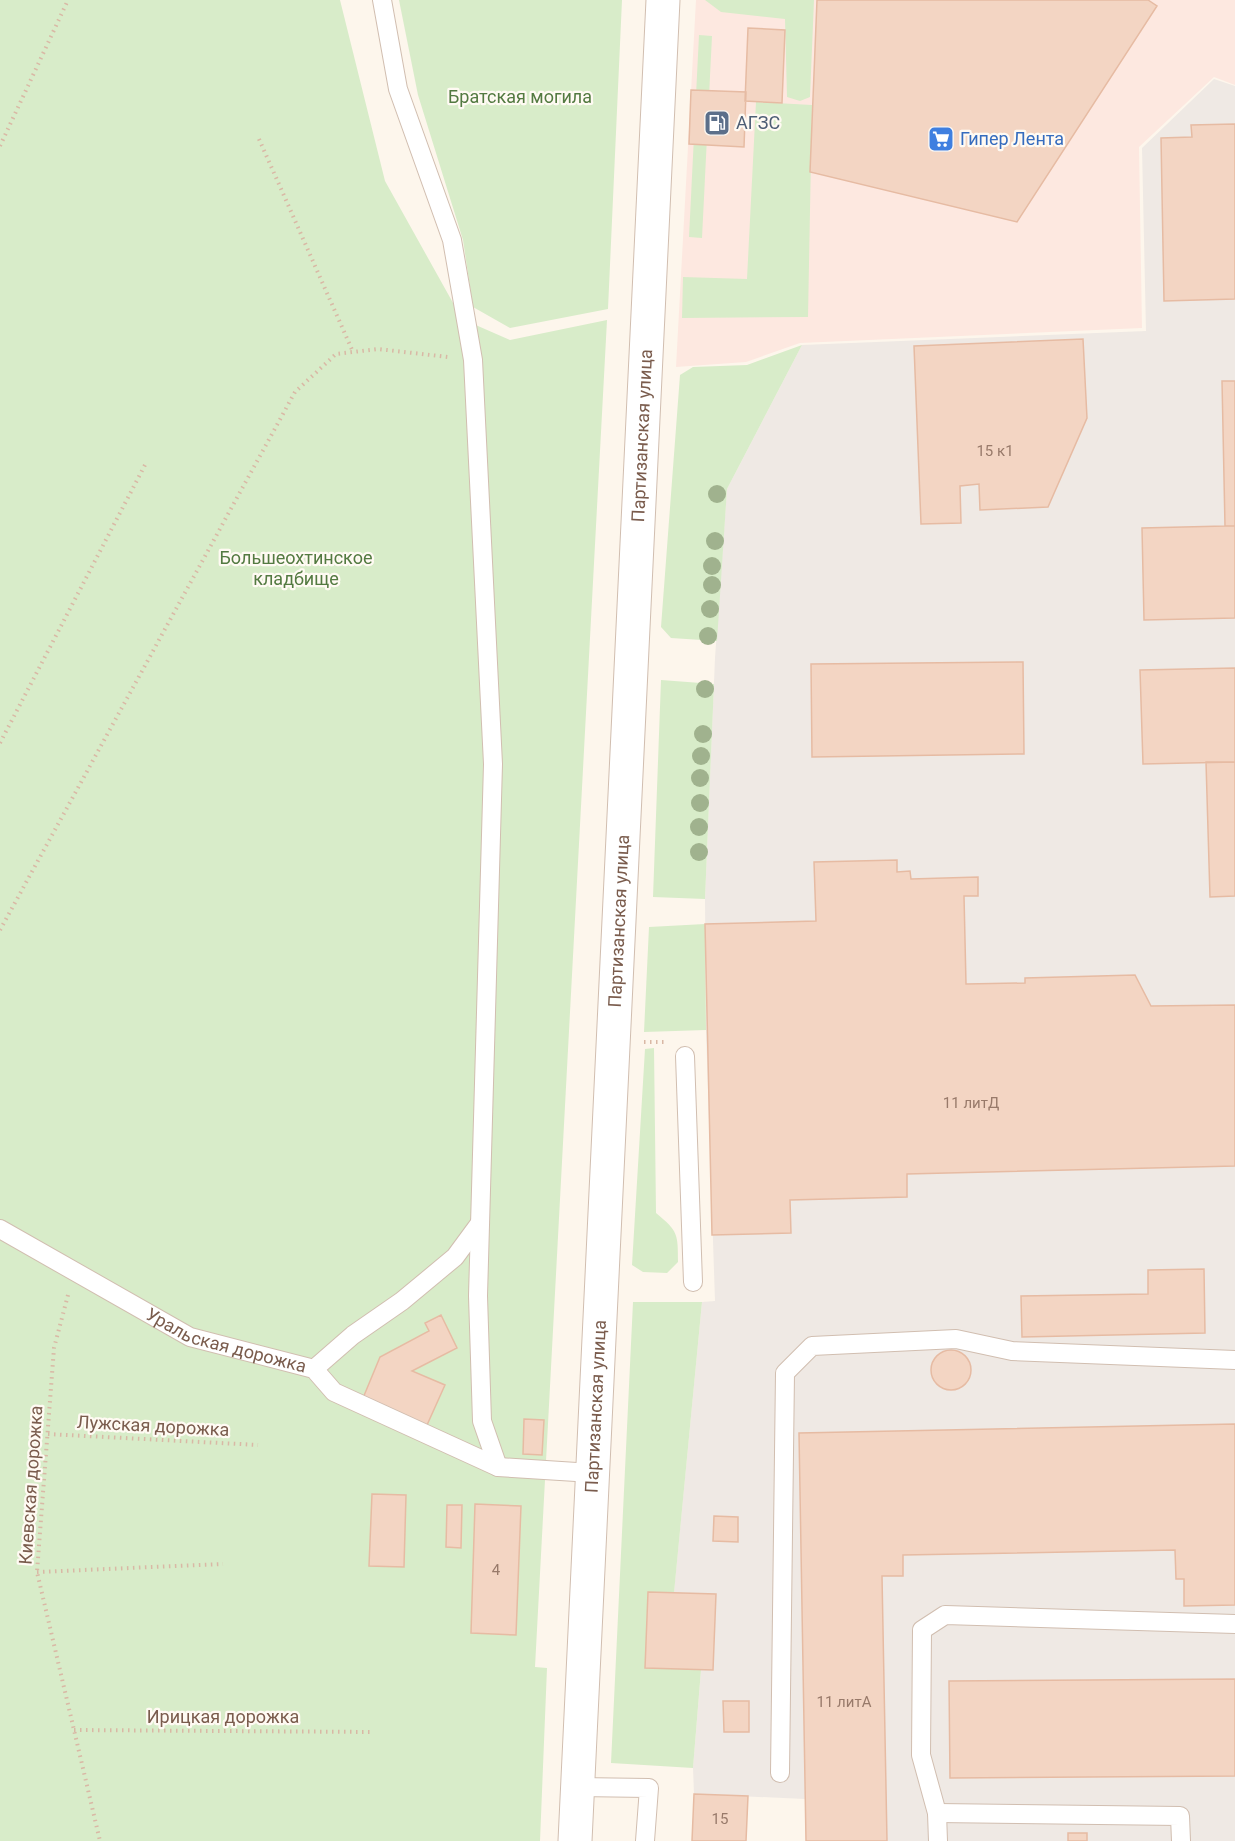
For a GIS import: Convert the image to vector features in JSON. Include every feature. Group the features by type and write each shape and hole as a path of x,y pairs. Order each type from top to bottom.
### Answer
{"street":[{"name":"Партизанская улица","path":"575,1841 663,0"}],"lane":[{"path":"381,0 398,89 452,240 473,360 493,764 478,1296 482,1421 498,1467"},
{"path":"685,1056 693,1282"},
{"path":"314,1369 352,1335 402,1301 455,1257 480,1223"},
{"name":"Уральская дорожка","path":"0,1229 190,1337 314,1369 334,1392 498,1467 592,1473"},
{"path":"780,1773 786,1373 812,1346 956,1339 1011,1351 1235,1360"},
{"path":"938,1841 938,1813 921,1755 922,1630 945,1616 1235,1624"},
{"path":"577,1787 649,1788 645,1841"},
{"path":"938,1813 1180,1816 1181,1841"}],"path":[{"path":"0,146 68,0"},
{"path":"259,139 353,352"},
{"path":"0,930 295,392 336,354 378,349 473,360"},
{"path":"0,743 146,464"},
{"name":"Киевская дорожка","path":"74,1271 54,1348 37,1572 100,1841"},
{"name":"Лужская дорожка","path":"48,1434 258,1444"},
{"path":"37,1572 223,1564"},
{"name":"Ирицкая дорожка","path":"74,1730 372,1732"}],"shaded area":[{"path":"696,0 1235,0 1235,85 1214,77 1139,147 1142,328 800,343 746,362 676,367"},
{"path":"1214,79 1235,86 1235,1841 806,1841 805,1799 694,1794 693,1768 701,1670 648,1592 674,1592 702,1302 715,1301 706,1030 705,899 715,658 727,489 802,345 1146,331 1142,148"}],"green space":[{"name":"Большеохтинское кладбище","path":"0,0 340,0 385,181 462,319 510,340 607,320 535,1667 547,1668 540,1841 0,1841"},
{"name":"Братская могила","path":"399,0 622,0 608,309 510,328 473,307 463,240 418,95"},
{"path":"705,0 814,0 810,97 800,101 787,97 785,19 721,12"},
{"path":"699,35 712,36 702,238 689,237"},
{"path":"756,102 812,105 808,317 682,318 683,277 747,279"},
{"path":"802,345 727,489 717,641 671,638 661,627 680,375 693,367 747,365"},
{"path":"661,680 714,684 705,899 653,897"},
{"path":"705,924 706,1030 644,1032 649,927"},
{"path":"654,1048 656,1213 673,1229 678,1245 678,1262 667,1273 643,1272 632,1265 645,1049"},
{"path":"633,1302 702,1302 674,1593 648,1592 701,1670 693,1768 611,1763"}],"building":[{"name":"Гипер Лента","path":"817,0 1148,0 1157,6 1017,222 810,172"},
{"path":"748,28 785,30 782,103 745,101"},
{"name":"АГЗС","path":"691,90 746,92 744,147 689,144"},
{"path":"1235,124 1235,299 1164,301 1161,138 1192,137 1191,125"},
{"path":"1083,339 1087,418 1048,507 980,510 979,484 960,486 961,523 921,524 914,346"},
{"path":"1222,381 1235,381 1235,526 1225,526"},
{"path":"1235,526 1235,618 1144,620 1142,528"},
{"path":"1023,662 1024,754 812,757 811,664"},
{"path":"1235,668 1235,762 1143,764 1140,670"},
{"path":"1206,762 1235,762 1235,896 1210,897"},
{"path":"897,860 897,872 910,871 911,879 978,877 978,896 964,896 966,984 1025,983 1025,978 1135,975 1151,1006 1235,1005 1235,1166 907,1174 907,1197 790,1200 791,1233 712,1235 705,924 816,921 814,862"},
{"path":"1204,1269 1205,1333 1022,1337 1021,1296 1148,1294 1148,1270"},
{"path":"441,1315 457,1348 412,1371 445,1385 427,1425 363,1398 380,1357 429,1331 425,1323"},
{"path":"951,1350 965,1356 971,1370 965,1384 951,1390 937,1384 931,1370 937,1356"},
{"path":"524,1419 544,1420 542,1455 523,1454"},
{"path":"1235,1424 1235,1605 1184,1606 1184,1579 1176,1579 1175,1550 903,1555 903,1576 882,1576 887,1841 806,1841 799,1433"},
{"path":"372,1494 406,1495 404,1567 369,1566"},
{"path":"475,1504 521,1506 516,1635 471,1633"},
{"path":"447,1505 462,1505 461,1548 446,1547"},
{"path":"714,1516 738,1517 738,1542 713,1541"},
{"path":"648,1592 716,1594 713,1670 645,1668"},
{"path":"1235,1679 1235,1776 950,1778 949,1681"},
{"path":"723,1701 749,1701 749,1732 724,1732"},
{"path":"694,1794 748,1796 746,1841 692,1841"},
{"path":"1068,1833 1087,1833 1087,1841 1068,1841"}],"place":[{"name":"АГЗС","path":"717,123"},
{"name":"Гипер Лента","path":"941,139"}]}
